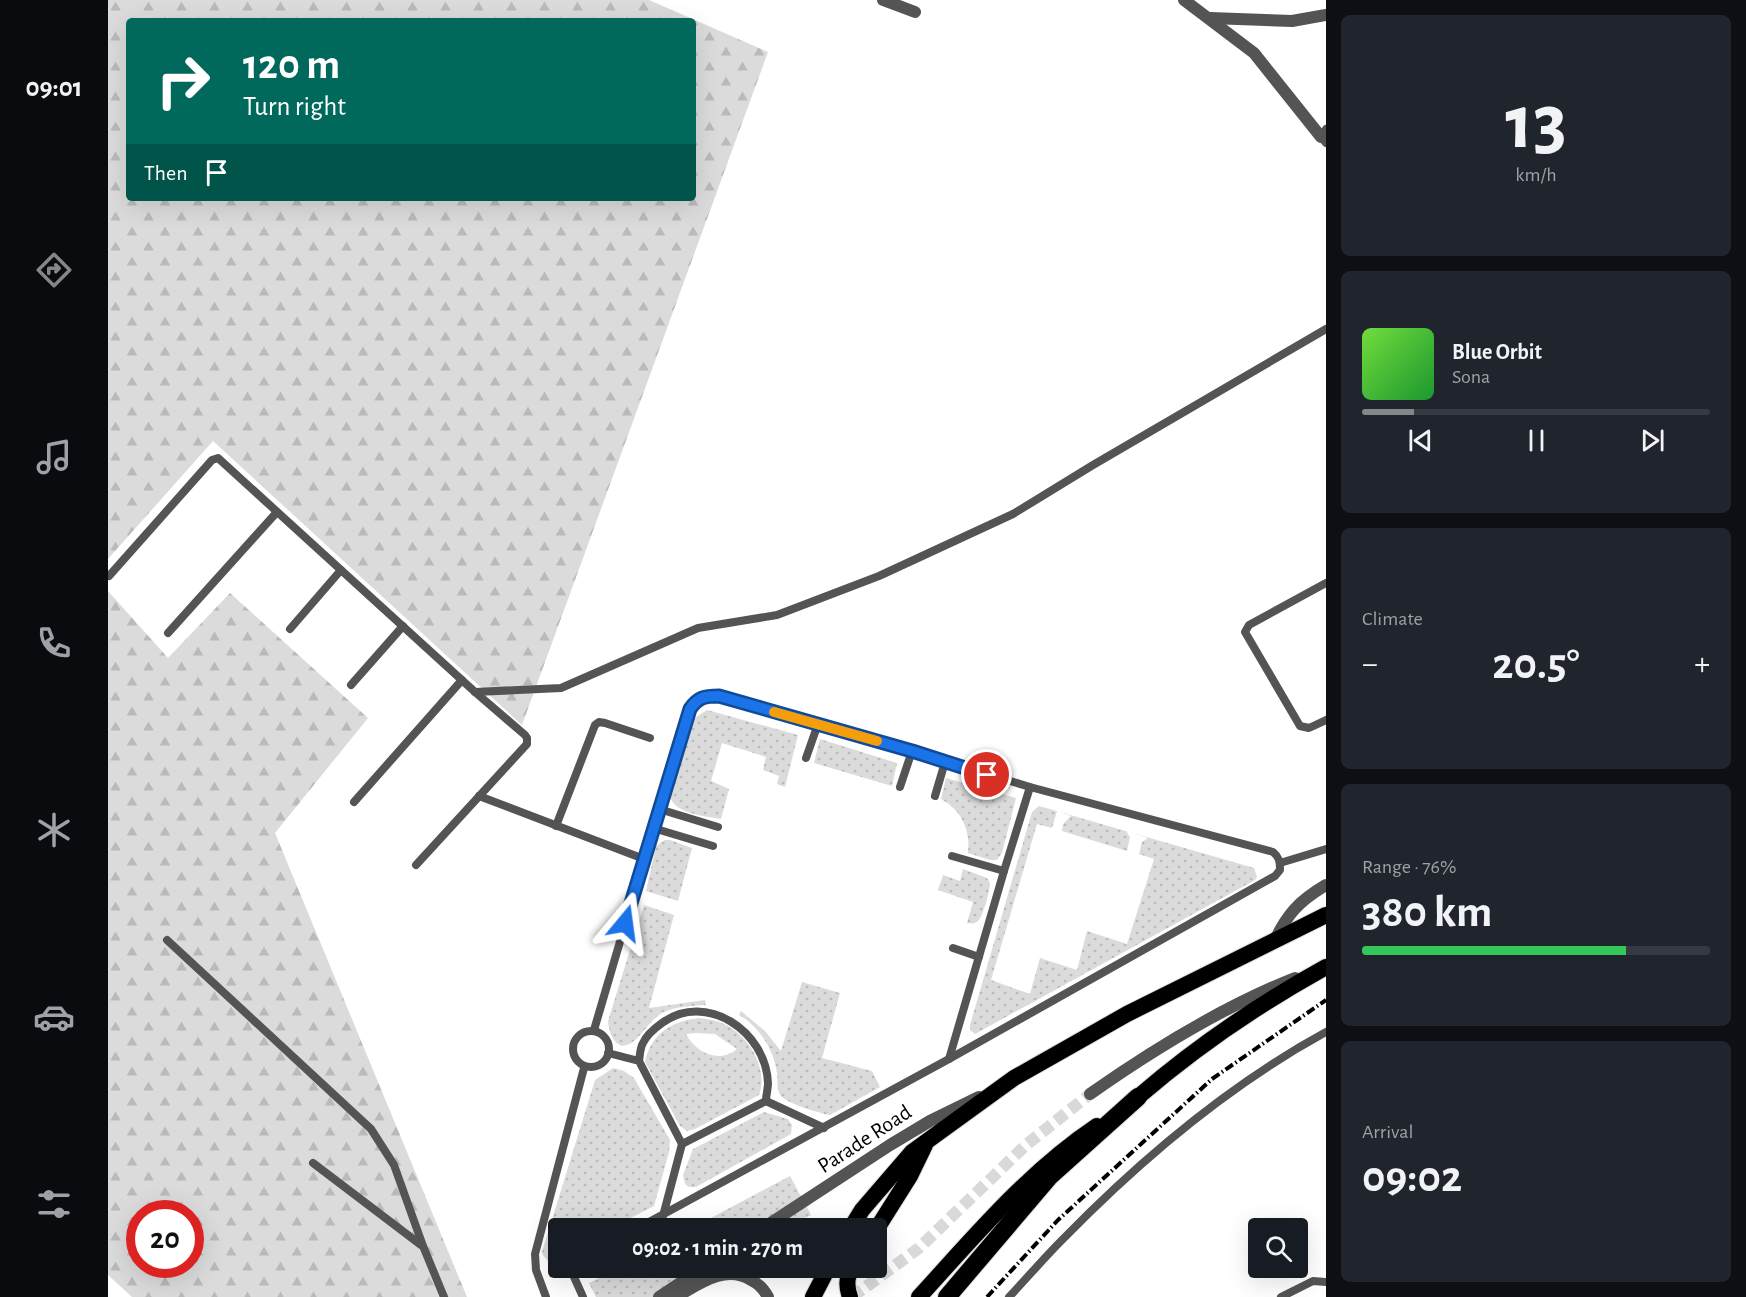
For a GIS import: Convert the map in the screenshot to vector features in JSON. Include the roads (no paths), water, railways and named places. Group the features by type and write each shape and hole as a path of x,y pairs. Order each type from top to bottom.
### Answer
{"highway":[{"path":"857,1218 882,1184 912,1152 993,1092 1036,1064 1092,1032 1326,915"},
{"path":"947,1297 1050,1176 1138,1097 1212,1038 1323,972"},
{"path":"919,1297 984,1223 1030,1178 1085,1134 1124,1110"},
{"path":"884,1218 910,1176 927,1140"},
{"path":"813,1297 823,1278"},
{"path":"848,1278 850,1297"}],"street":[{"path":"883,0 915,12"},
{"path":"1184,0 1254,53 1324,136"},
{"path":"1209,18 1292,21 1326,15"},
{"path":"1274,942 1290,913 1301,901 1326,885"},
{"path":"1090,1094 1154,1050 1242,1002 1293,978 1323,972"},
{"name":"Parade Road","path":"779,1218 930,1121 975,1098 993,1092"},
{"path":"675,1297 717,1275 729,1273 749,1278 760,1286 768,1297"},
{"path":"659,1297 688,1278"}],"lane":[{"path":"475,692 561,688 698,628 777,615 879,576 1013,514 1326,329"},
{"path":"109,576 214,458 220,459 525,735 528,741 416,866"},
{"path":"168,633 277,512"},
{"path":"290,629 341,570"},
{"path":"1326,583 1249,625 1245,632 1300,726 1309,728 1326,720"},
{"path":"351,685 403,626"},
{"path":"354,802 462,680"},
{"path":"594,1030 658,809 690,709 696,700 705,696 719,696 912,751 1030,788 1273,852 1278,856 1280,870 1275,876 659,1218"},
{"path":"556,826 595,725 599,722 605,723 650,738"},
{"path":"806,758 819,724"},
{"path":"900,787 912,751"},
{"path":"935,796 945,762"},
{"path":"949,1059 1030,788"},
{"path":"479,796 644,859"},
{"path":"658,809 718,827"},
{"path":"653,828 713,846"},
{"path":"1280,863 1326,849"},
{"path":"952,856 1004,872"},
{"path":"167,940 371,1129 394,1165 444,1297"},
{"path":"953,948 979,957"},
{"path":"663,1216 682,1144 639,1061 642,1044 652,1030 671,1016 693,1010 715,1013 736,1023 753,1040 764,1063 768,1082 766,1101"},
{"path":"594,1030 603,1036 608,1053 599,1067 584,1068 573,1053 575,1040 583,1031 594,1030"},
{"path":"1010,1297 1062,1240 1190,1123 1272,1064 1326,1032"},
{"path":"608,1053 639,1061"},
{"path":"546,1297 536,1269 535,1254 584,1068"},
{"path":"766,1101 824,1128"},
{"path":"682,1144 766,1101"},
{"path":"313,1162 423,1245"},
{"path":"574,1278 583,1297"},
{"path":"1281,1297 1313,1281 1326,1282"}],"tunnel":[{"path":"852,1297 919,1248 1026,1145 1090,1094"}],"railway":[{"path":"987,1297 1058,1220 1212,1079 1326,1000"}]}
